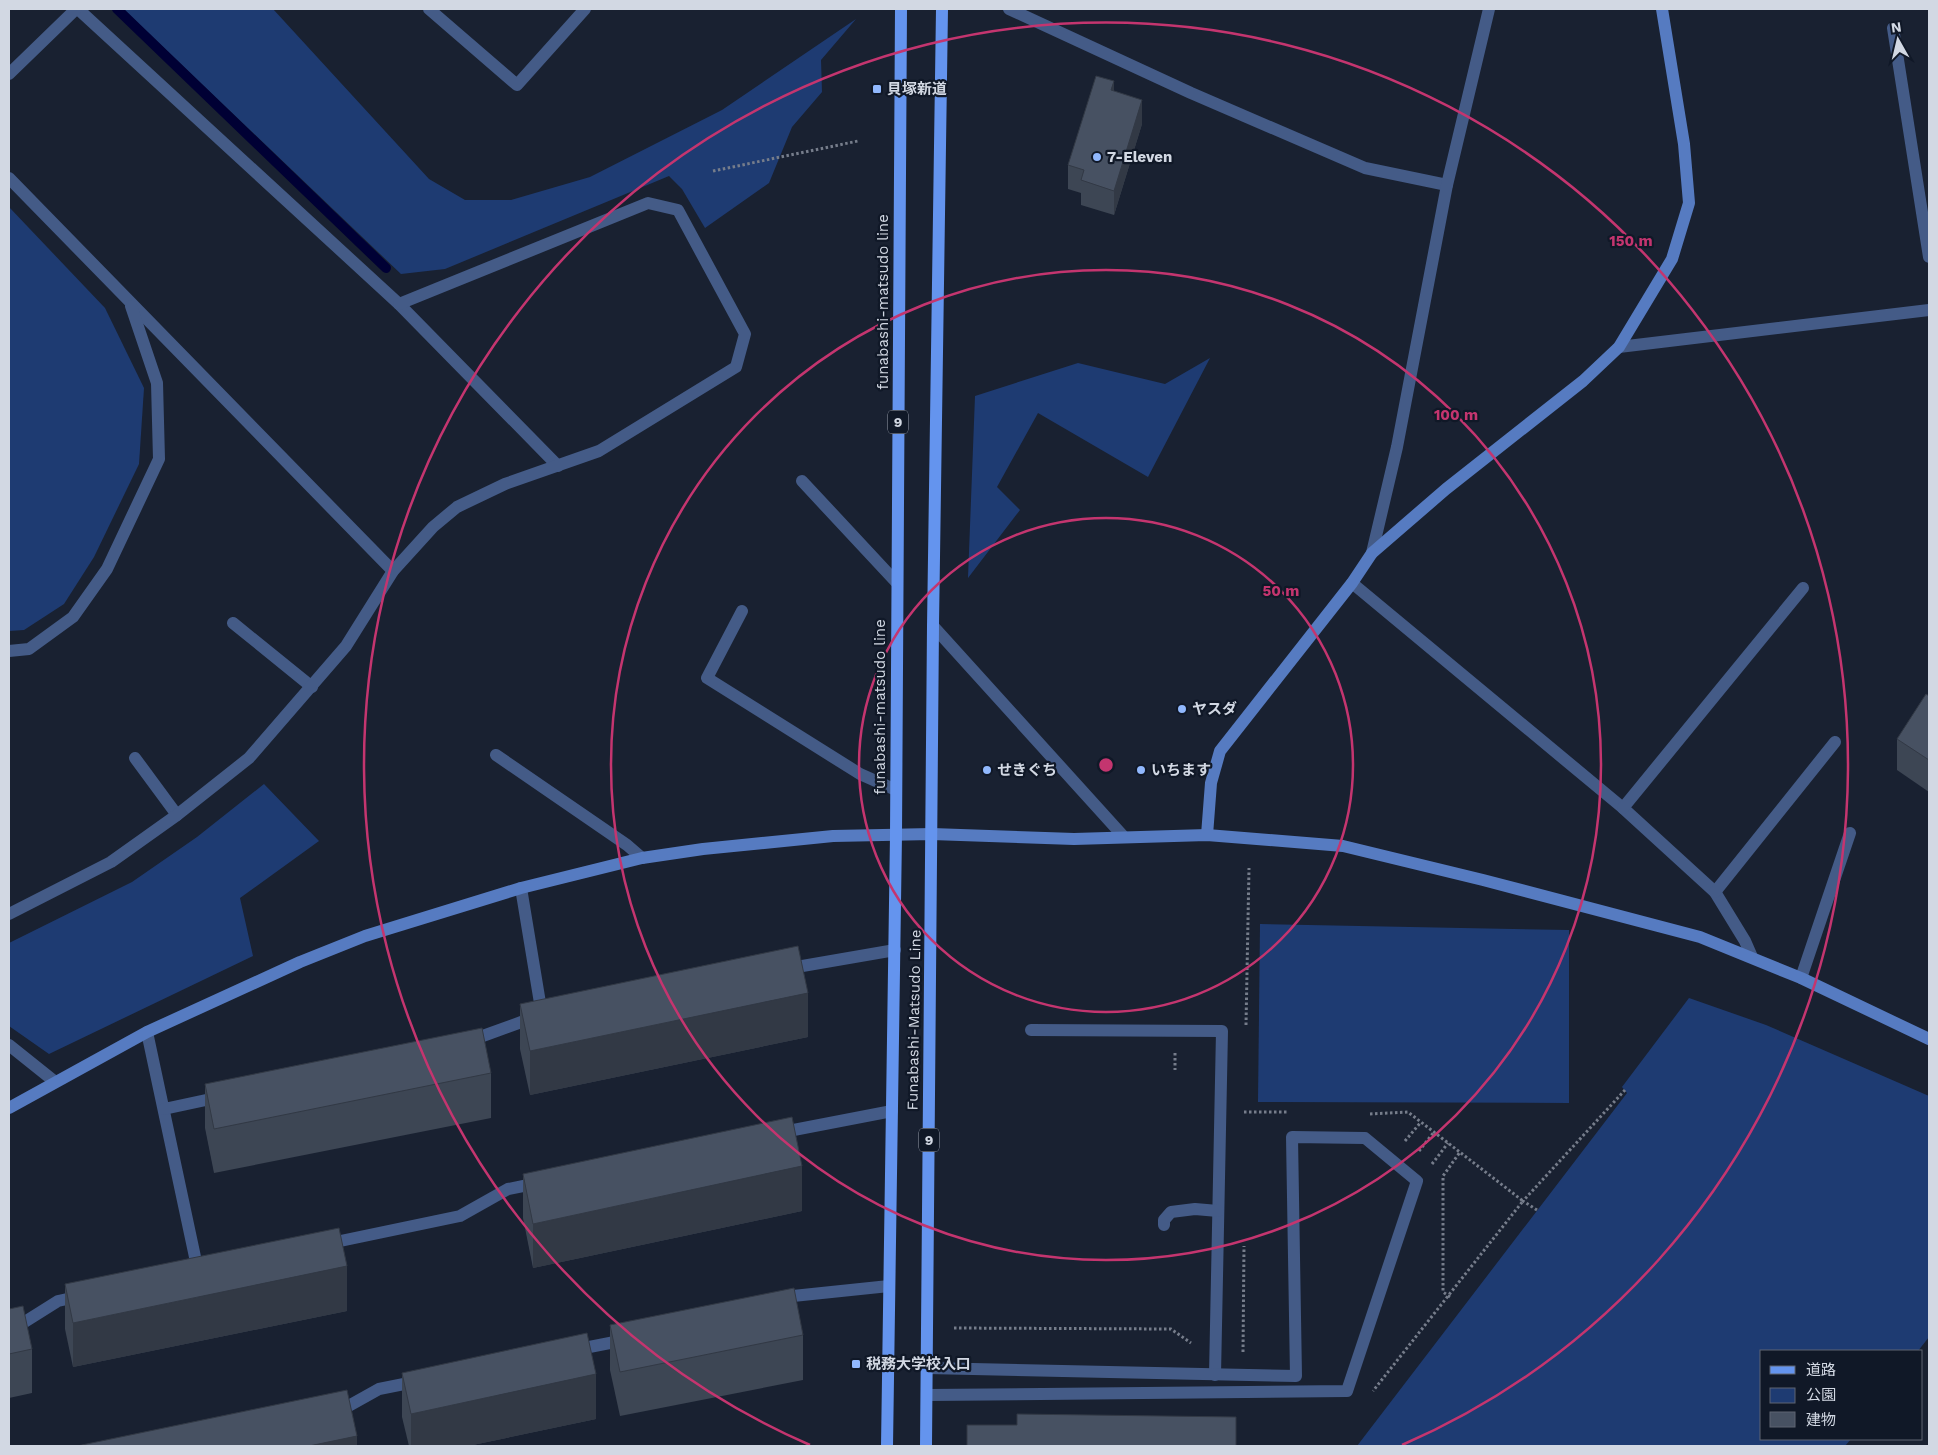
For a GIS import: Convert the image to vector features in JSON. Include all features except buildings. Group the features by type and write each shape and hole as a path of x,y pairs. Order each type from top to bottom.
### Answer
{"main road":[{"name":"9","path":"932,834 933,626 942,9"},
{"name":"funabashi-matsudo line","path":"896,835 899,11"},
{"name":"Funabashi-Matsudo Line","path":"926,1446 932,834"},
{"name":"Funabashi-Matsudo Line","path":"887,1446 896,835"}],"street":[{"path":"9,74 77,9 399,304 558,466"},
{"path":"429,9 517,85 585,9"},
{"path":"1009,9 1191,93 1365,168 1447,185"},
{"path":"1372,553 1396,447 1447,185 1489,9"},
{"path":"1207,835 1211,783 1220,751 1352,583 1372,553 1446,489 1583,380 1619,347 1672,260 1689,203 1684,144 1662,9"},
{"path":"1893,28 1929,257"},
{"path":"9,178 393,571"},
{"path":"9,914 111,862 177,815 249,758 346,646 393,571 433,527 456,507 505,484 599,451 736,367 745,334 678,210 648,203 399,304"},
{"path":"9,651 29,649 73,617 107,569 159,459 157,383 130,302"},
{"path":"1619,347 1929,310"},
{"path":"802,482 897,583"},
{"path":"1352,583 1623,808 1715,892 1745,941 1752,957"},
{"path":"1623,808 1803,588"},
{"path":"742,611 707,678 860,774 896,790"},
{"path":"233,623 312,687"},
{"path":"933,626 1124,837"},
{"path":"1715,892 1835,742"},
{"path":"496,755 627,845 642,858"},
{"path":"135,758 177,815"},
{"path":"1801,978 1850,833"},
{"path":"9,1108 147,1032 300,962 364,936 521,888 642,858 779,840 896,835 932,834 1074,839 1207,835 1352,848 1700,937 1801,978 1929,1040"},
{"path":"460,1045 546,1014 521,888"},
{"path":"775,971 895,950"},
{"path":"1031,1030 1222,1031 1215,1375"},
{"path":"147,1032 198,1271"},
{"path":"9,1045 54,1082"},
{"path":"164,1109 231,1095"},
{"path":"762,1136 892,1111"},
{"path":"926,1395 1347,1391 1417,1181 1364,1138 1292,1137 1296,1376 927,1368"},
{"path":"314,1246 460,1216 508,1189 547,1181"},
{"path":"1164,1225 1164,1220 1170,1212 1195,1209 1218,1211"},
{"path":"767,1308 793,1296 889,1286"},
{"path":"9,1326 23,1323 58,1301 95,1293"},
{"path":"564,1352 642,1337"},
{"path":"326,1415 336,1413 379,1389 428,1379"}],"path":[{"path":"713,171 858,141"},
{"path":"1246,1033 1249,868"},
{"path":"1175,1046 1176,1070"},
{"path":"1371,1394 1450,1297 1523,1201 1625,1090"},
{"path":"1244,1121 1244,1111 1291,1112"},
{"path":"1365,1114 1408,1112 1537,1210"},
{"path":"1399,1148 1420,1122"},
{"path":"1414,1158 1434,1132"},
{"path":"1428,1170 1448,1143"},
{"path":"1450,1297 1444,1292 1444,1176 1460,1152"},
{"path":"1243,1358 1244,1237"},
{"path":"954,1328 1171,1330 1194,1345"}],"green space":[{"path":"123,9 273,9 429,179 465,200 511,200 590,177 722,110 856,19 821,60 822,92 792,127 769,183 705,228 682,189 669,176 445,269 401,274"},
{"path":"9,207 105,308 144,388 139,464 94,557 64,604 24,630 9,631"},
{"path":"1210,358 1148,477 1038,413 997,487 1020,510 968,578 975,396 1078,363 1165,384"},
{"path":"264,784 319,841 240,898 253,956 49,1054 9,1026 9,943 132,882 197,837"},
{"path":"1260,924 1569,930 1569,1103 1258,1102"},
{"path":"1689,998 1766,1025 1929,1096 1929,1337 1919,1350 1760,1350 1760,1440 1850,1440 1845,1446 1357,1446 1627,1093 1622,1087"}],"waterway":[{"path":"117,9 386,268"}],"place":[{"name":"貝塚新道","path":"877,89"},
{"name":"7-Eleven","path":"1097,157"},
{"name":"ヤスダ","path":"1182,709"},
{"name":"せきぐち","path":"987,770"},
{"name":"いちます","path":"1141,770"},
{"name":"税務大学校入口","path":"856,1364"}]}
